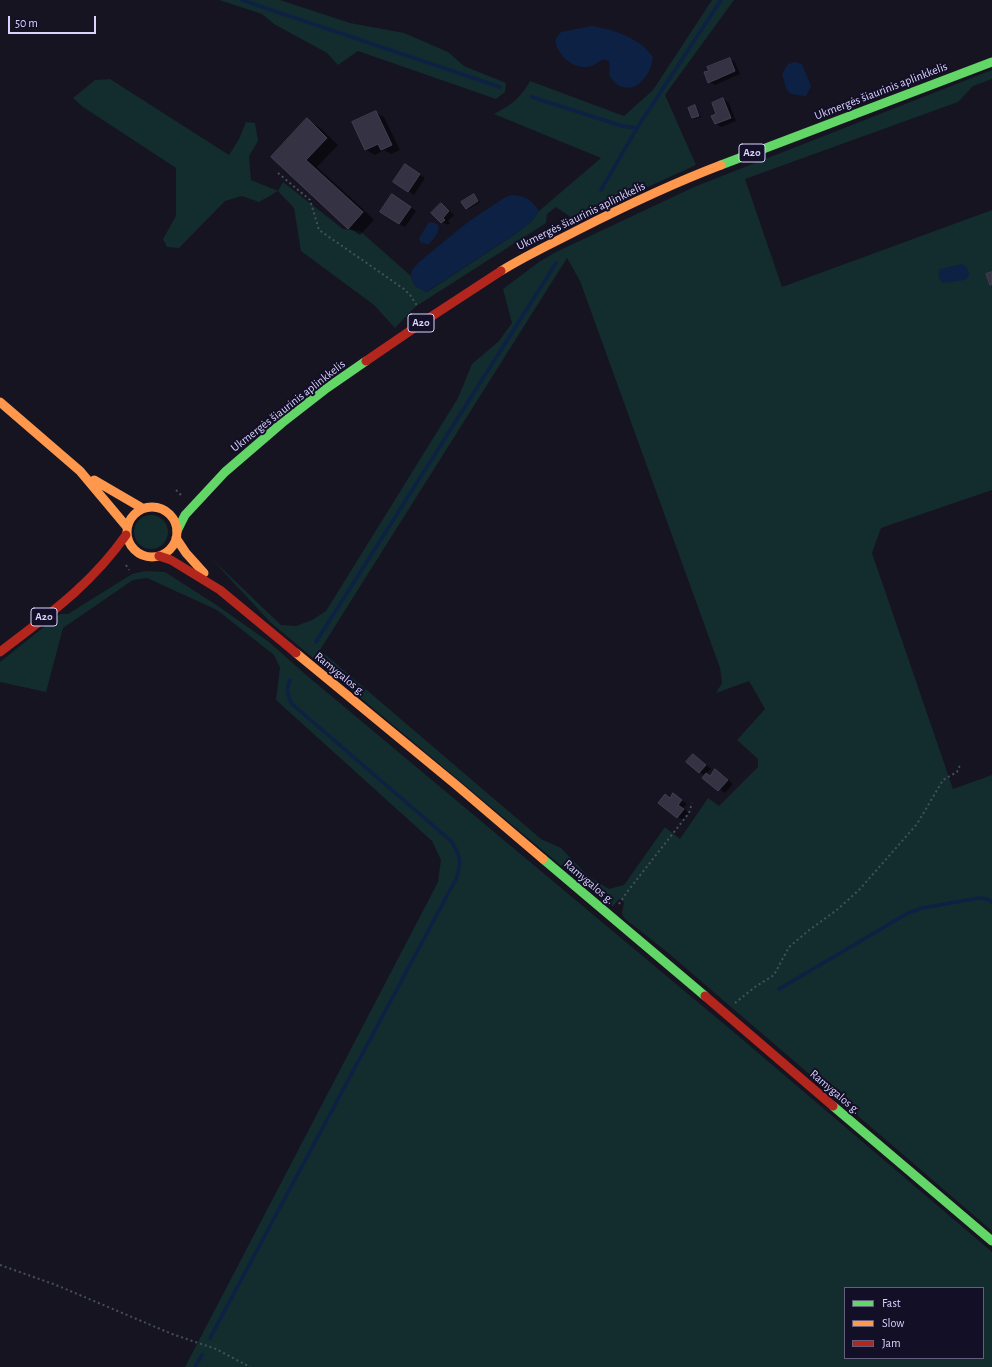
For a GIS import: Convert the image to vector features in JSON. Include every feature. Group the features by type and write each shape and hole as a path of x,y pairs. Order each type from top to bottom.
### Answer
{"main road":[{"name":"Ukmergės šiaurinis aplinkkelis","path":"177,534 185,515 225,472 282,423 327,388 426,320 518,260 576,230 663,189 721,165 992,62"},
{"path":"0,402 80,470 142,508 155,507 170,514 175,522 177,534 186,553 220,590"},
{"path":"80,470 126,531 132,548 142,556 159,556"},
{"name":"Ukmergės šiaurinis aplinkkelis","path":"198,488 225,472"},
{"path":"162,509 174,503"},
{"name":"A20","path":"0,652 88,581 112,556 126,531 132,516 142,508"},
{"name":"A20","path":"159,556 170,550 177,534"},
{"path":"130,564 142,556"},
{"name":"Ramygalos g.","path":"159,556 171,560 220,590 455,784 992,1241"},
{"name":"A20","path":"88,581 112,568"}],"path":[{"path":"278,173 310,200 319,230 404,289 410,295 426,320"},
{"path":"176,490 180,489"},
{"path":"123,574 130,564"},
{"path":"723,1013 755,987 774,975 789,947 808,930 838,909 860,889 917,824 943,780 958,772 960,765"},
{"path":"611,917 627,892 689,813 692,803"},
{"path":"0,1265 56,1285 172,1334 216,1349 250,1367"}],"green space":[{"path":"219,0 280,0 350,23 404,33 448,52 464,66 506,83 505,92 496,99 358,51 338,65 327,53 274,24 262,14"},
{"path":"712,0 734,0 665,95 696,165 575,220 556,207 547,214 546,223 415,307 395,328 374,305 301,251 294,208 278,191 283,182 343,229 360,231 411,276 415,286 427,292 514,235 532,221 539,211 601,158 494,114 515,100 523,92 530,81 624,116 653,90"},
{"path":"992,70 992,79 973,86 958,102 745,179 782,287 992,210 992,490 881,528 872,553 953,789 992,775 992,1231 667,952 624,918 622,913 624,903 622,900 619,899 613,906 608,905 270,622 210,557 281,625 296,626 312,620 326,611 458,398 472,364 499,341 512,323 503,289 539,262 556,252 694,187","holes":["567,258 580,281 720,668 722,683 716,693 749,681 765,709 737,740 758,759 758,767 719,806 708,798 680,839 665,827 624,885 609,889 588,876 561,848 541,839 320,650"]},
{"path":"110,79 229,155 239,139 246,122 255,123 258,141 249,156 251,180 278,191 259,202 242,196 225,201 179,248 167,247 163,239 176,216 176,168 83,107 73,98 95,80"},
{"path":"148,515 154,515 158,516 165,522 168,532 167,539 161,546 154,549 148,549 144,548 137,542 134,535 134,529 135,525 141,518"},
{"path":"145,571 165,572 218,606 269,642 305,674 736,1034 992,1252 992,1367 185,1367 438,882 441,860 432,841 276,700 280,667 274,655 217,610 147,578 133,580 63,628 46,692 0,682 0,662 60,614 68,614 132,574"}],"water":[{"path":"592,26 626,36 648,50 653,57 652,63 643,80 633,87 627,88 617,84 609,75 609,61 603,59 592,66 582,67 572,64 564,58 557,47 555,40 561,32"},
{"path":"795,62 802,64 811,86 806,96 790,93 786,89 782,74 788,64"},
{"path":"511,195 521,196 528,199 536,207 539,211 532,221 514,235 426,292 415,286 411,276 412,270 419,262 468,222"},
{"path":"429,222 438,225 437,233 429,244 421,243 419,238"},
{"path":"962,264 969,272 969,276 965,280 943,283 939,275 940,269"}],"building":[{"path":"730,58 735,71 708,83 704,72 709,71 707,67"},
{"path":"723,98 731,118 715,124 711,116 716,114 712,103"},
{"path":"695,105 699,116 692,118 688,108"},
{"path":"376,111 392,145 381,150 378,144 365,150 352,122"},
{"path":"307,118 327,138 306,160 363,212 348,229 271,157"},
{"path":"405,164 420,174 408,192 393,182"},
{"path":"392,194 411,207 399,224 380,212"},
{"path":"474,194 478,201 466,209 461,202"},
{"path":"441,203 449,211 443,218 445,220 441,223 431,213"},
{"path":"992,272 992,284 990,285 986,274"},
{"path":"693,754 706,765 699,773 686,762"},
{"path":"715,769 728,780 718,791 702,778 706,773 710,776"},
{"path":"673,793 682,800 678,805 684,809 677,818 658,803 665,794 670,798"}],"waterway":[{"path":"242,0 500,87"},
{"path":"601,190 637,128 721,0"},
{"path":"532,97 622,126 637,128"},
{"path":"316,642 556,263"},
{"path":"210,1338 457,877 459,866 458,854 451,841 292,704 288,692 290,680"},
{"path":"779,989 908,913 922,908 979,898 987,899 992,902"},
{"path":"195,1367 202,1355"}],"traffic: fast":[{"path":"721,165 992,62"},
{"path":"177,531 185,515 225,472 282,423 327,388 366,361"},
{"path":"543,859 705,996"},
{"path":"833,1106 992,1241"}],"traffic: slow":[{"path":"501,271 538,250 629,205 721,165"},
{"path":"0,402 80,471 127,527"},
{"path":"94,480 142,508"},
{"path":"147,507 157,507 170,514 177,527 177,532 177,537 170,550 157,557 147,557 138,553 131,546 127,537 127,527 131,518 138,511 147,507"},
{"path":"176,538 186,553 204,573"},
{"path":"296,653 455,784 543,859"}],"traffic: jam":[{"path":"366,361 501,271"},
{"path":"0,652 68,598 113,553 126,535"},
{"path":"159,556 171,560 220,590 296,653"},
{"path":"705,996 833,1106"}]}
